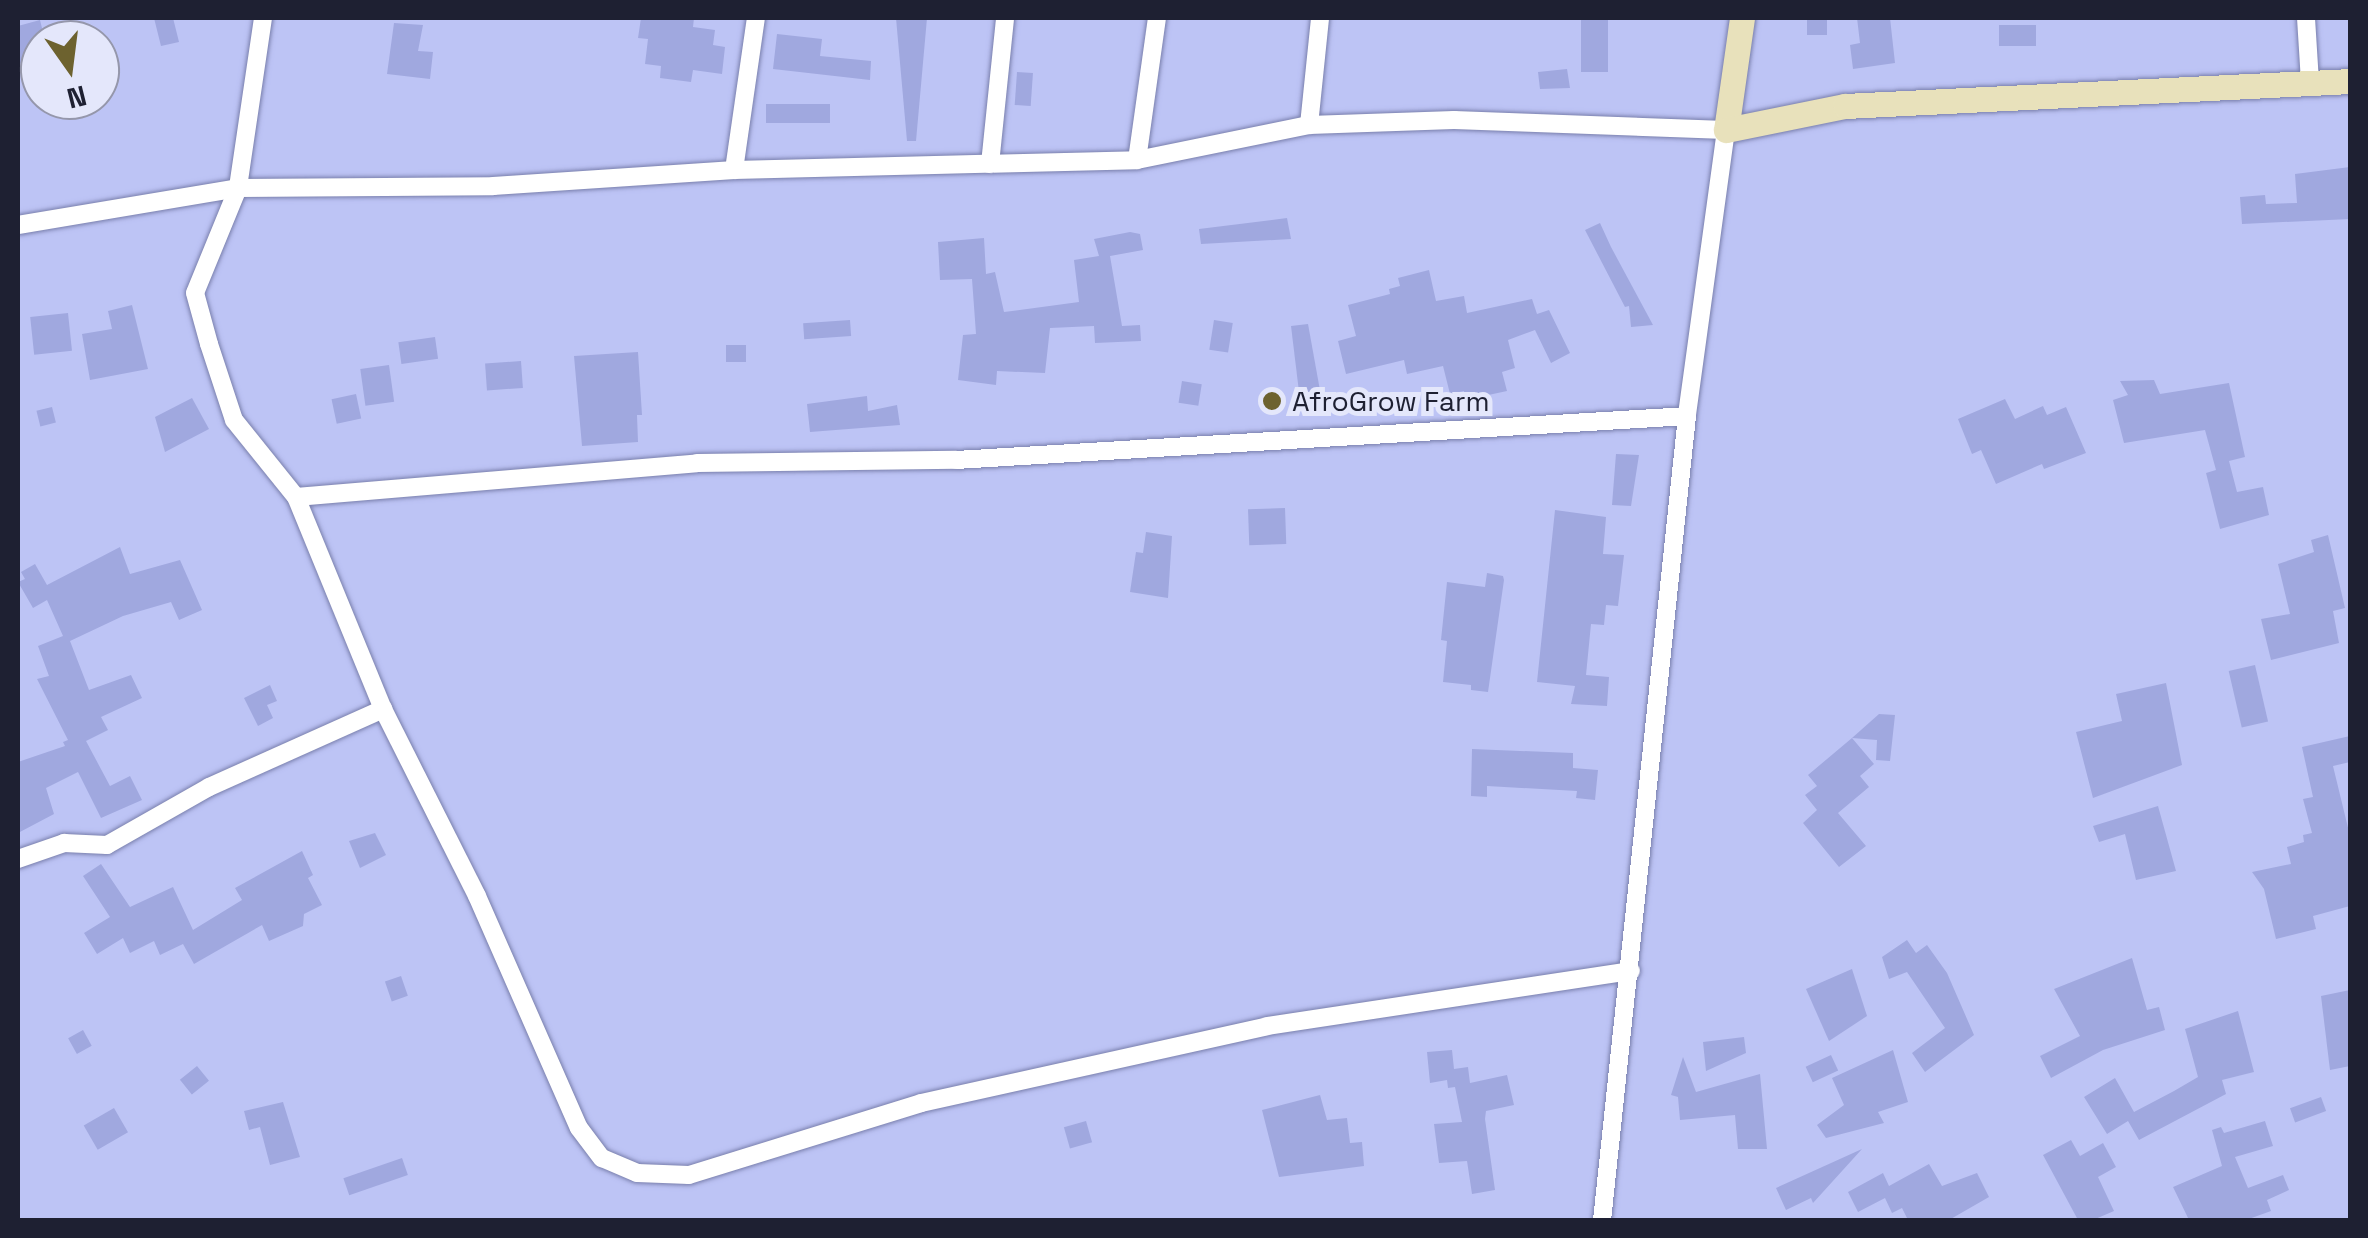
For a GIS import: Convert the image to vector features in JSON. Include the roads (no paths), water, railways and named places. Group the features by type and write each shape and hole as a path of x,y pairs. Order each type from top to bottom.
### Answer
{"street":[{"path":"263,18 238,188 194,293 234,420 296,497 383,709 477,896 579,1128 602,1158 637,1173 690,1175 921,1102 1267,1026 1631,972"},
{"path":"734,170 756,18"},
{"path":"990,164 1004,18"},
{"path":"1137,160 1157,18"},
{"path":"1309,125 1320,18"},
{"path":"1602,1220 1688,416 1742,18"},
{"path":"2306,18 2310,82"},
{"path":"18,225 238,188 493,186 734,170 1137,160 1309,125 1454,120 1726,130 1845,106 2350,81"},
{"path":"296,497 697,463 956,460 1688,416"},
{"path":"18,860 64,844 107,845 209,787 383,709"}],"place":[{"name":"AfroGrow Farm","path":"1272,401"}]}
